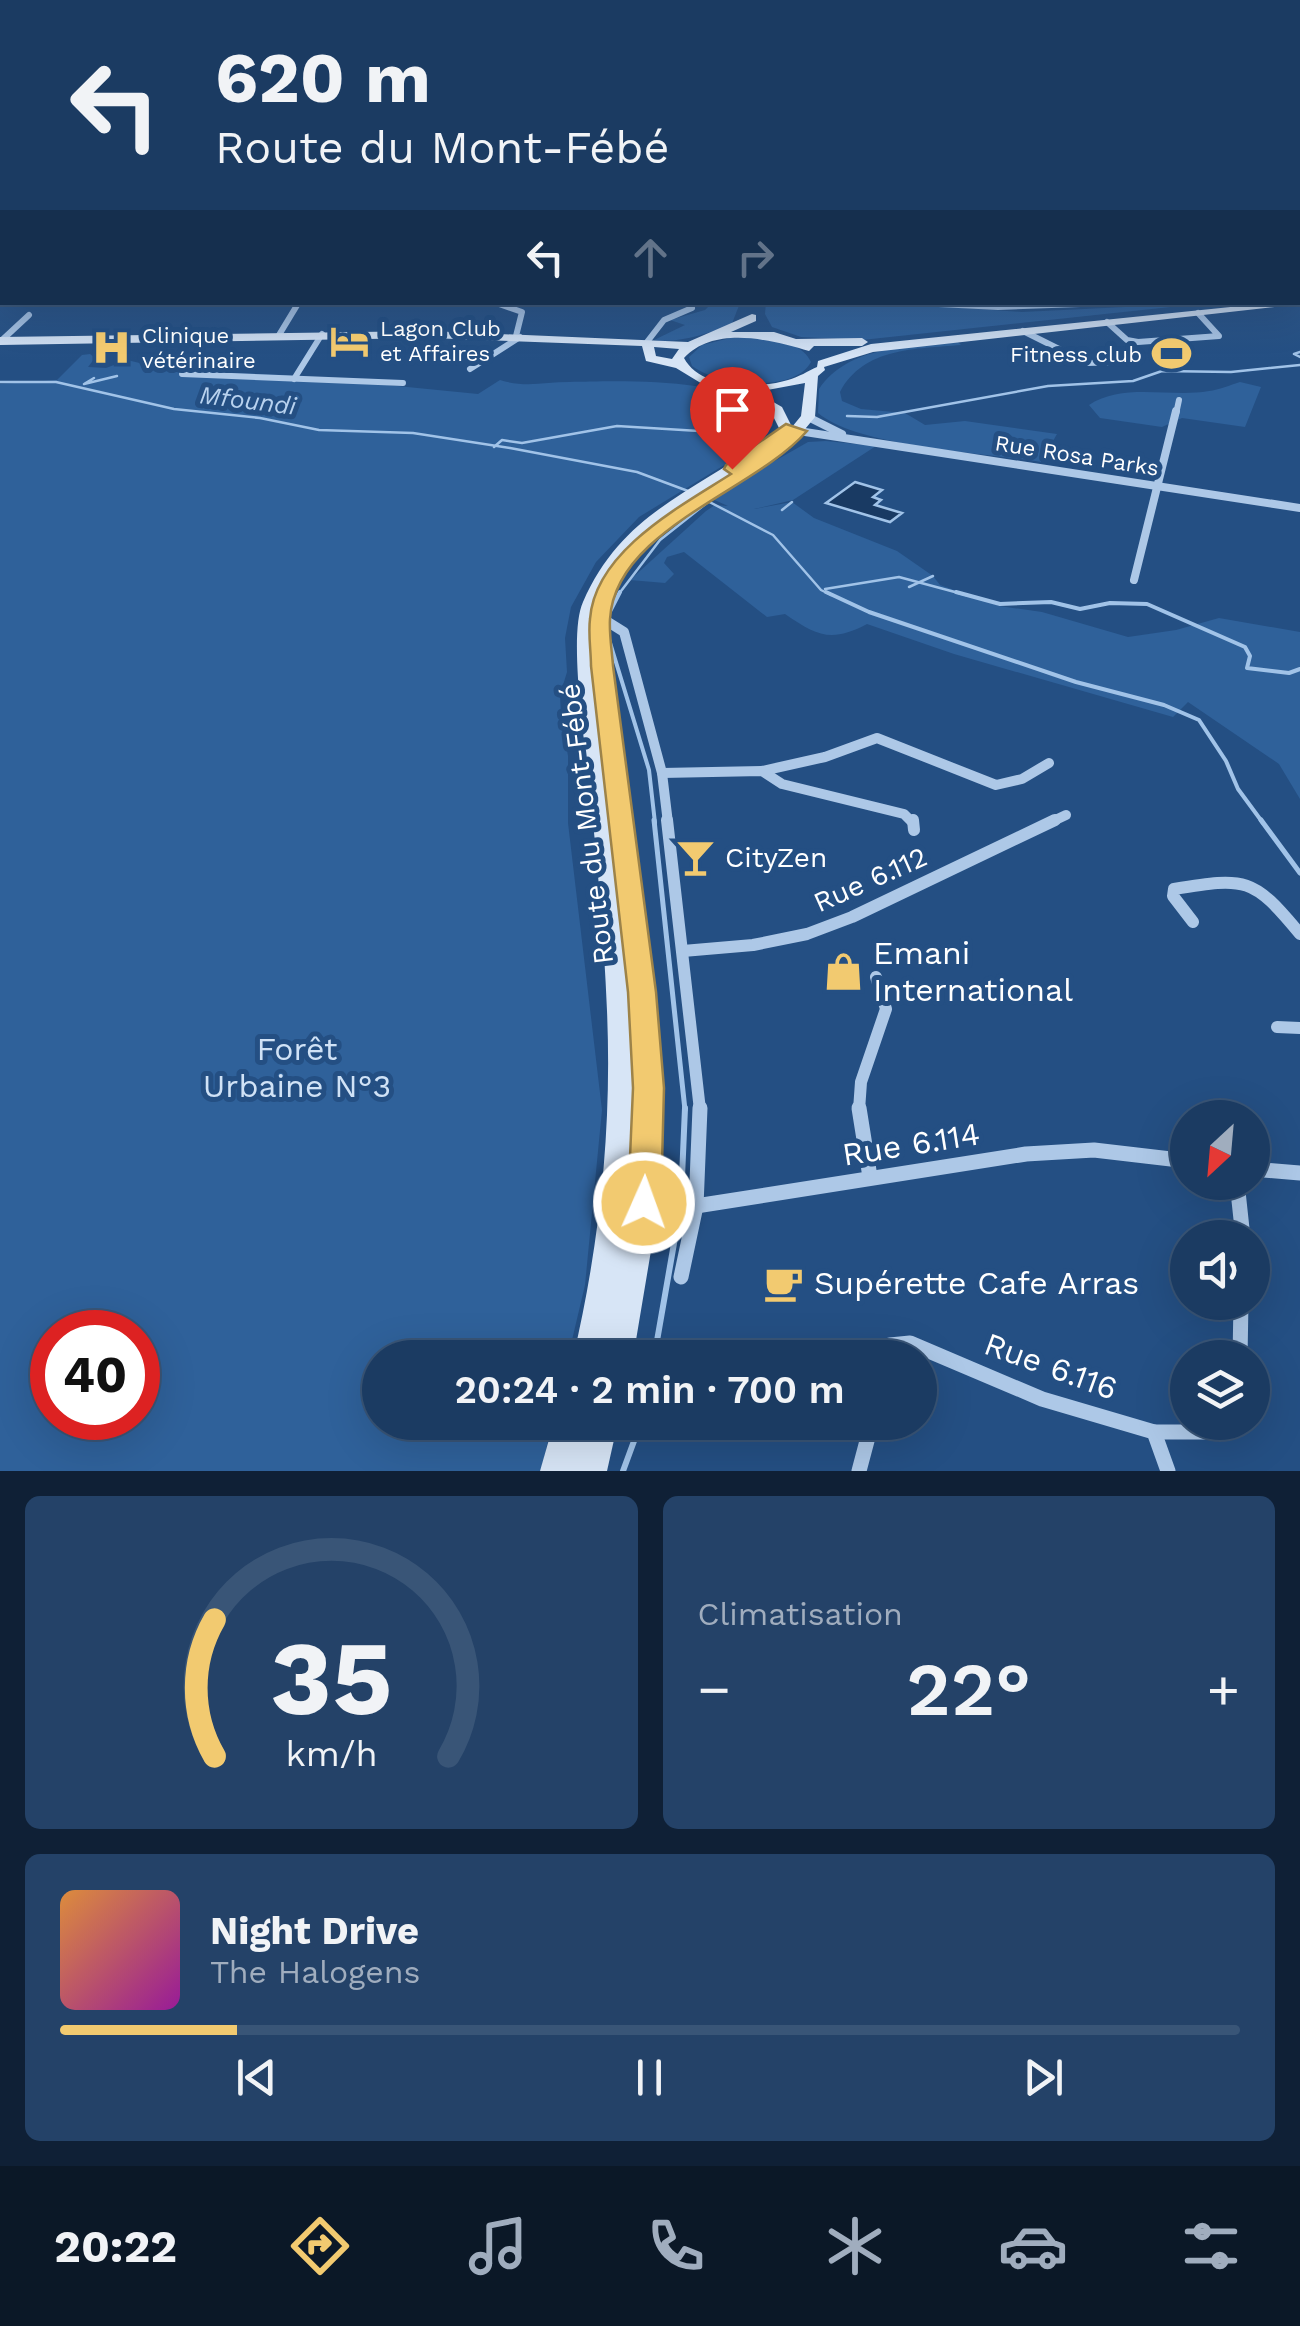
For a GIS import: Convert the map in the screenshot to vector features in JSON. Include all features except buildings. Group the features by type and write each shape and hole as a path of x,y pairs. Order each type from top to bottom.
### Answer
{"street":[{"path":"279,335 297,305"},
{"path":"470,369 518,336 523,314 501,305"},
{"path":"752,318 754,305"},
{"path":"718,336 871,342 1210,305"},
{"path":"692,308 664,320 647,342 650,358 680,365 705,380 735,386 770,386 871,348 1260,305"},
{"path":"1107,322 1131,342 1219,336 1198,313"},
{"path":"0,341 29,315"},
{"path":"680,365 681,352 688,346 752,318"},
{"path":"752,318 774,336"},
{"path":"1024,331 1087,363 1120,362"},
{"path":"294,379 322,334"},
{"path":"0,341 322,334 518,336 688,346"},
{"path":"792,422 817,370 816,351 799,342"},
{"path":"182,374 403,382"},
{"path":"735,386 792,422 848,437"},
{"path":"1134,580 1179,400"},
{"name":"Rue Rosa Parks","path":"792,422 848,437 1300,508"},
{"name":"Route du Mont-Fébé","path":"620,1340 644,1203 649,1088 642,992 602,666 600,617 608,589 634,551 666,523 771,456 792,422"},
{"name":"Route du Mont-Fébé","path":"593,1340 616,1229 625,1093 587,666 590,606 622,549 654,518 758,454 792,422"},
{"path":"600,617 624,632 662,774 701,1120 696,1206 681,1278"},
{"path":"662,774 762,772 876,738 996,785 1022,778 1050,763"},
{"path":"762,772 782,784 904,814 913,820 914,830"},
{"name":"Rue 6.112","path":"683,951 754,945 806,934 852,917 1066,814"},
{"path":"1193,922 1173,896 1174,890 1235,879 1266,892 1300,934"},
{"path":"870,1178 858,1116 862,1082 886,1010 876,977"},
{"path":"1277,1027 1300,1028"},
{"name":"Rue 6.114","path":"644,1203 696,1206 1026,1154 1094,1150 1170,1158"},
{"path":"1270,1171 1300,1174"},
{"name":"Rue 6.116","path":"937,1355 1042,1399 1154,1432 1170,1432"},
{"path":"1154,1432 1168,1471"},
{"path":"557,1471 566,1440"},
{"path":"590,1471 598,1440"},
{"path":"859,1471 867,1440"}],"green space":[{"path":"710,305 739,305 731,326 683,339 654,340 685,325 670,320"},
{"path":"766,305 920,305 1022,312 1189,305 862,340 801,337 772,327 765,314"},
{"path":"730,338 787,343 797,347 811,362 789,379 755,383 719,378 692,366 689,357 702,345"},
{"path":"958,342 961,345 909,350 877,358 850,377 840,392 842,401 861,409 905,413 925,425 965,421 1057,434 1041,462 892,441 862,434 818,413 819,389 847,364 901,347"},
{"name":"Forêt Urbaine N°3","path":"90,354 95,358 88,367 106,368 127,360 148,365 145,369 164,371 286,375 478,394 500,380 526,384 677,384 733,395 755,404 772,418 773,425 762,442 639,517 596,562 571,607 565,638 567,672 560,695 561,715 568,756 568,823 602,1110 585,1285 572,1340 362,1340 362,1440 548,1440 541,1471 0,1471 0,384 57,380 82,355"},
{"path":"1240,382 1261,387 1245,427 1182,418 1162,427 1100,418 1089,405 1117,394 1194,393"},
{"path":"808,442 876,446 793,500 754,509 792,502 814,518 897,551 940,585 999,606 1042,612 1128,637 1219,618 1300,632 1300,799 1279,764 1188,702 1173,717 954,654 867,624 844,634 816,632 785,614 767,617 684,552 667,557 664,563 674,574 665,583 630,580 706,511 715,505 728,506 710,498"}],"shaded area":[{"path":"855,482 882,490 873,497 881,500 875,505 902,513 890,522 826,503"}],"waterway":[{"name":"Mfoundi","path":"1300,352 1294,354 1300,357"},
{"name":"Mfoundi","path":"847,416 877,417 1048,386 1133,381 1162,371 1231,372 1300,365"},
{"path":"94,378 84,384 117,376"},
{"name":"Mfoundi","path":"0,382 56,382 174,409 260,418 319,430 413,433 495,446"},
{"path":"495,446 502,440 522,443 617,426 699,431 717,421 753,416"},
{"path":"495,446 637,472 688,491"},
{"path":"696,495 773,535 821,590 831,595"},
{"path":"619,593 660,540 708,502"},
{"path":"782,510 792,502"},
{"path":"919,582 933,576"},
{"path":"825,589 899,577 919,582"},
{"path":"909,587 919,582"},
{"path":"919,582 966,595"},
{"path":"826,592 869,612 1076,682 1164,705 1199,720 1226,761 1238,789 1263,823"},
{"path":"956,592 1000,604 1051,602 1080,609 1110,603 1147,604 1245,647 1250,656 1247,668 1289,673 1300,669"},
{"path":"619,593 604,623 649,770 655,823"},
{"path":"654,820 685,1109"},
{"path":"1261,820 1300,873"},
{"path":"681,1200 685,1109"},
{"path":"657,1340 680,1209"},
{"path":"623,1471 634,1440"}],"place":[{"name":"Lagon Club et Affaires","path":"350,341"},
{"name":"Clinique vétérinaire","path":"112,348"},
{"name":"Fitness club","path":"1172,354"},
{"name":"CityZen","path":"695,857"},
{"name":"Emani International","path":"843,971"},
{"name":"Supérette Cafe Arras","path":"784,1283"}],"route":[{"path":"644,1203 649,1088 642,992 602,666 600,617 608,589 634,551 666,523 771,456 799,431 786,428 771,444 732,469"}]}
